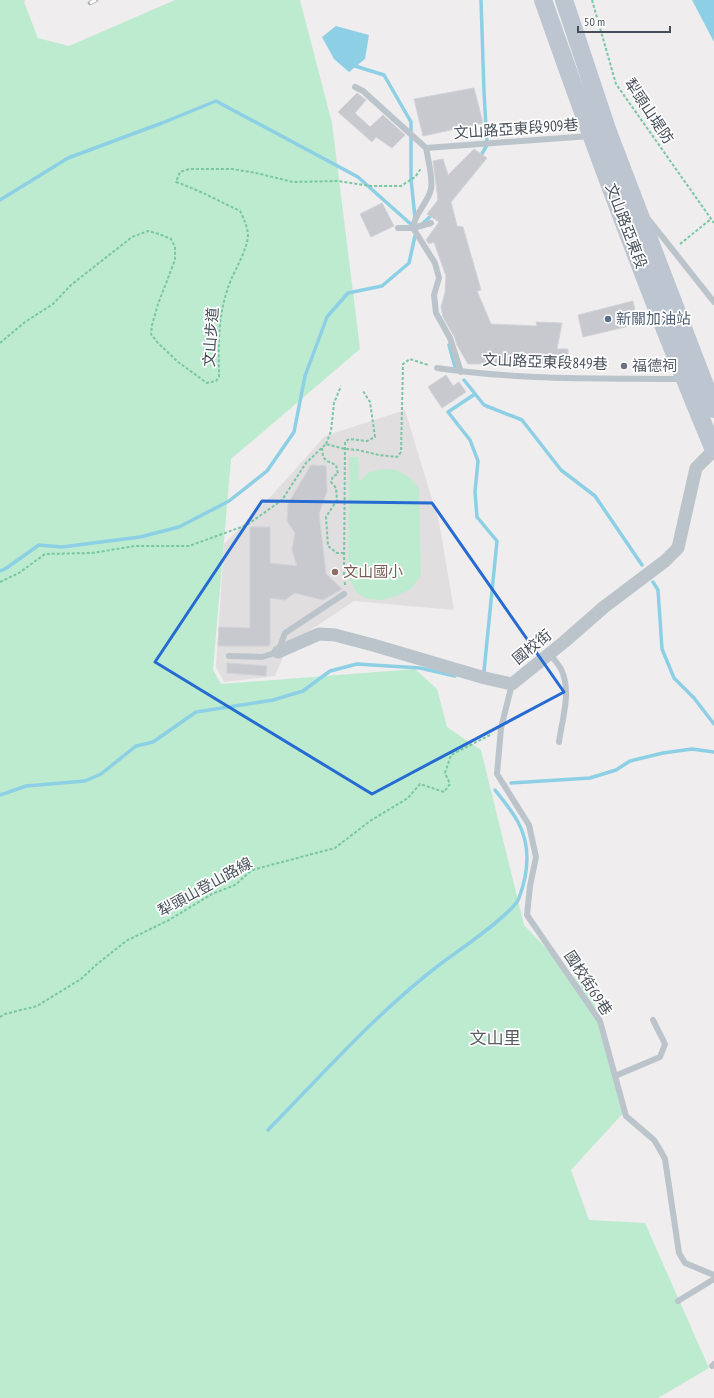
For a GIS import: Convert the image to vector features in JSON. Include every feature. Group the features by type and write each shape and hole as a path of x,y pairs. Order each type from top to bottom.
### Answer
{"main road":[{"name":"文山路亞東段","path":"542,0 599,134 691,374 714,409"},
{"name":"文山路亞東段","path":"564,0 599,134 633,200 691,374 714,450"}],"street":[{"name":"國校街","path":"278,652 319,634 335,635 485,678 512,684 550,654 604,607 665,561 678,548 696,468 714,450"}],"lane":[{"path":"355,87 363,91 374,100 426,148 431,188 414,222 413,228 435,263 439,278 434,295 436,313 450,338 461,372"},
{"name":"文山路亞東段909巷","path":"426,148 599,134"},
{"path":"633,200 714,302"},
{"path":"398,228 413,228 431,223"},
{"name":"文山路亞東段849巷","path":"437,368 461,372 520,376 677,379 691,374"},
{"path":"229,656 262,657 278,652 285,634 344,594"},
{"path":"550,654 561,669 566,688 559,742"},
{"name":"國校街69巷","path":"512,684 501,728 497,774 529,825 536,857 530,886 527,914 600,1021 626,1116 654,1140 665,1159 679,1253 685,1263 714,1275"},
{"path":"615,1076 660,1057 665,1044 653,1020"},
{"path":"678,1301 714,1279"}],"path":[{"name":"犁頭山堤防","path":"592,0 616,84 714,223"},
{"name":"文山步道","path":"0,343 25,322 53,304 71,285 132,237 148,231 171,239 175,247 175,260 158,304 151,334 158,343 178,362 207,383 216,381 219,377 219,337 221,316 231,280 241,258 248,236 247,225 240,211 197,189 176,182 180,172 189,169 232,170 256,173 293,182 338,181 371,186 401,186 415,177 420,170 419,158 421,152 426,148"},
{"path":"673,250 711,218"},
{"path":"326,444 345,449 358,450 379,456 397,457 402,452 403,364 410,359 437,368"},
{"path":"0,582 19,573 45,554 92,553 135,546 189,546 247,525 282,500 306,463 326,444 331,431 334,403 341,386"},
{"path":"344,594 345,442 349,439 367,441 374,437 370,402 363,391"},
{"path":"322,448 323,457 336,465 338,474"},
{"path":"344,553 337,553 328,546 326,517 338,500 336,488 331,482 334,476 338,474 345,474"},
{"name":"犁頭山登山路線","path":"0,1017 5,1014 37,1006 81,979 126,941 170,920 212,894 235,885 252,870 335,848 370,821 408,798 420,784 444,792 450,784 445,773 451,755 501,728"}],"highlighted area":[{"path":"262,501 432,503 564,692 372,794 155,662"}],"shaded area":[{"name":"文山國小","path":"405,410 439,522 454,610 354,601 288,645 275,676 224,682 216,667 224,544 274,493 325,436"}],"green space":[{"path":"0,0 25,0 24,2 38,38 69,46 175,0 300,0 332,123 360,349 231,459 213,670 221,684 415,669 437,689 447,727 481,750 524,925 592,996 626,1110 571,1170 589,1220 645,1223 709,1368 658,1398 0,1398"},
{"path":"349,457 358,457 359,482 369,472 383,469 396,470 409,477 419,488 421,575 411,589 397,596 381,600 368,599 357,593 348,577"}],"water":[{"path":"692,0 714,0 714,42"},
{"path":"336,26 369,35 365,59 349,72 334,59 322,37"}],"building":[{"path":"474,88 483,123 423,136 414,99"},
{"path":"357,93 366,100 355,113 370,127 383,115 405,135 392,148 376,137 372,142 338,112"},
{"path":"474,149 487,158 451,202 457,226 463,227 481,290 477,291 491,324 537,326 536,322 562,323 557,349 568,349 568,363 468,364 443,317 441,307 445,293 446,276 434,242 429,244 426,240 439,222 427,214 438,200 433,161 443,159 448,175"},
{"path":"382,203 394,226 371,237 360,214"},
{"name":"新關加油站","path":"633,301 638,324 583,337 578,315"},
{"path":"446,375 453,386 459,382 466,392 442,408 428,387"},
{"path":"311,465 326,466 327,491 319,514 326,574 342,589 323,600 295,593 285,600 270,598 270,646 218,646 219,627 250,628 250,527 270,527 270,563 297,566 292,550 295,533 287,521 288,504"},
{"path":"227,663 267,666 266,676 227,673"}],"waterway":[{"path":"480,157 487,145 481,0"},
{"path":"353,64 355,66 384,75 411,122 411,179 415,218"},
{"path":"0,200 68,158 216,101 358,177 414,227"},
{"path":"421,225 433,214"},
{"path":"0,571 39,545 62,547 140,537 179,527 229,501 267,471 294,432 305,376 327,317 348,293 382,286 409,263 415,236"},
{"path":"449,345 455,367"},
{"path":"464,380 484,405 522,420 561,470 595,496 642,565"},
{"path":"475,394 448,412 470,440 478,461 475,492 477,517 497,541 484,671"},
{"path":"653,582 658,590 662,649 674,678 694,698 714,724"},
{"path":"0,795 26,786 85,781 101,774 136,746 153,742 196,712 273,700 303,691 330,671 357,664 420,668 455,676"},
{"path":"511,783 590,778 616,770 630,761 663,753 692,749 714,752"},
{"path":"268,1130 352,1043 396,1001 443,962 497,922 515,905 522,889 526,870 527,860 525,841 516,818 495,790"}],"railway":[{"path":"90,3 96,0"}],"place":[{"name":"新關加油站","path":"608,319"},
{"name":"福德祠","path":"624,366"},
{"name":"文山國小","path":"335,572"}],"district":[{"name":"文山里","path":"495,1038"}]}
